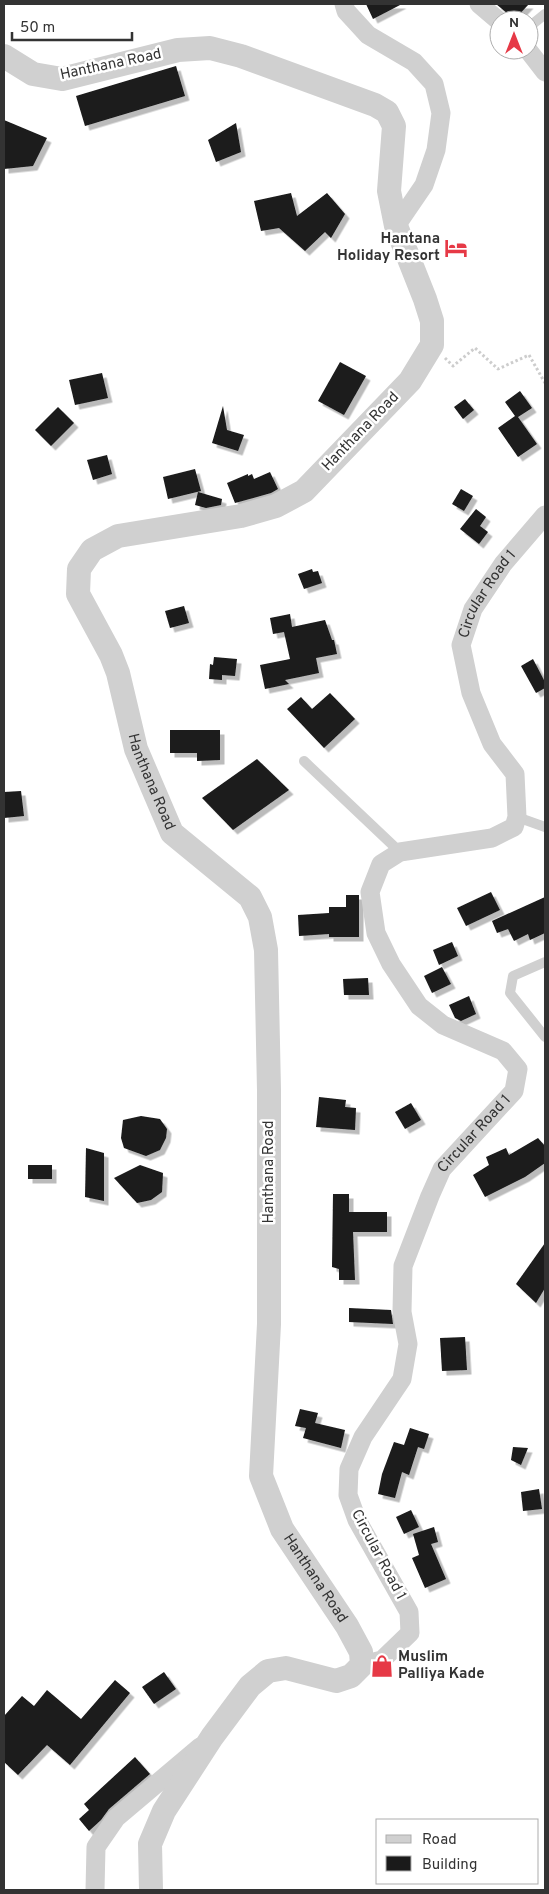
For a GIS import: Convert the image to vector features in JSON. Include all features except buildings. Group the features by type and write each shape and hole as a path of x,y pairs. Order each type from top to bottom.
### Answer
{"street":[{"path":"344,4 346,11 368,35 414,62 434,84 441,114 436,150 424,184 396,226"},
{"path":"479,4 489,12"},
{"name":"Hanthana Road","path":"4,56 33,74 62,79 178,50 210,48 241,56 375,105 387,112 394,126 389,191 396,226 432,321 432,345 410,381 304,490 276,506 241,516 118,536 92,550 79,569 78,594 111,655 118,673 136,749 172,833 250,897 260,917 266,950 269,1090 269,1324 261,1476 282,1529 347,1626 361,1652 362,1665"},
{"path":"536,60 545,72"},
{"name":"Circular Road 1","path":"362,1665 382,1660 410,1633 409,1612 357,1520 348,1495 349,1469 363,1437 402,1379 408,1344 402,1312 403,1266 430,1196 442,1169 514,1091 518,1069 503,1051 443,1025 419,1006 391,964 376,933 370,892 381,864 400,852 492,838 514,827 518,816 515,774 492,744 471,694 461,645 473,608 503,564 545,515"},
{"path":"151,1890 150,1844 164,1811 212,1737 250,1686 268,1670 286,1668 336,1681 351,1676 362,1665"},
{"path":"94,1890 96,1847 116,1818 212,1737"}],"lane":[{"path":"304,761 400,852"},
{"path":"518,816 545,827"},
{"path":"545,962 513,976 510,993 545,1037"}],"path":[{"path":"432,345 453,366 475,348 498,369 529,355 545,383"}],"place":[{"name":"Hantana Holiday Resort","path":"456,248"},
{"name":"Muslim Palliya Kade","path":"382,1666"}]}
